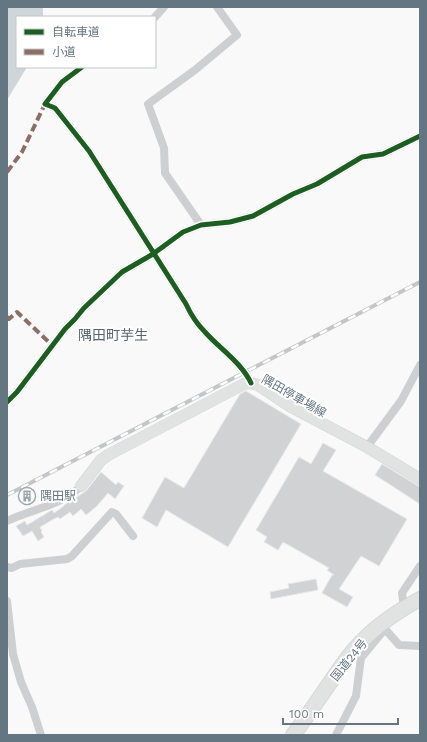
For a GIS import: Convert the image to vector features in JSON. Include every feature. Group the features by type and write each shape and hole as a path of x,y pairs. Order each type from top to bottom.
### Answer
{"highway":[{"name":"国道24号","path":"293,735 353,651 404,607 420,599"}],"main road":[{"name":"隅田停車場線","path":"81,486 101,460 108,455 237,387 251,383 258,385 291,407 367,447 420,479"}],"street":[{"path":"156,16 164,7"},
{"path":"201,225 165,173 164,148 148,104 194,70 237,35 217,7"},
{"path":"81,68 62,82 45,104 55,108 89,151 186,304 194,320 246,372 251,383"},
{"path":"7,402 17,392 65,329 84,308 122,272 153,254 183,232 201,225 230,222 253,216 293,194 317,184 362,156 383,154 420,136"},
{"path":"367,447 401,401 420,365"},
{"path":"7,521 66,498 81,486"},
{"path":"7,567 12,568 20,564 67,560 112,512 116,514 133,536"},
{"path":"404,607 402,593 420,566"},
{"path":"7,600 13,654 21,682 32,706 41,735"},
{"path":"336,735 356,696 361,658 384,625 399,645 420,646"}],"shaded area":[{"path":"7,7 43,7 43,16 16,16 16,68 26,68 7,100"}],"building":[{"path":"246,391 301,424 228,547 166,510 157,527 142,518 165,477 184,488 240,394"},
{"path":"323,443 336,450 323,471 407,519 379,566 361,556 339,589 353,597 347,607 322,593 332,575 334,575 327,570 329,568 283,542 278,550 264,542 267,537 256,530 299,457 311,464"},
{"path":"382,464 420,487 420,504 375,475"},
{"path":"101,472 116,485 118,482 124,486 115,499 108,493 96,507 86,515 81,509 73,516 70,512 60,519 58,517 52,520 40,527 44,537 38,541 32,531 23,536 16,526 25,521 27,525 52,510 54,513 86,491"},
{"name":"隅田駅","path":"33,489 35,495 21,502 18,497"},
{"path":"316,579 318,590 271,599 270,592 289,588 288,584"}],"railway":[{"path":"7,495 420,282"}],"marked path":[{"path":"7,172 22,152 45,104"},
{"path":"7,317 9,319 17,312 52,345"}],"cycle path":[{"path":"81,68 62,82 45,104 55,108 89,151 197,323 236,362 247,375 251,383"},
{"path":"7,402 17,392 65,329 84,308 122,272 153,254 183,232 201,225 230,222 253,216 293,194 317,184 362,157 383,154 420,136"}],"place":[{"name":"隅田駅","path":"27,496"}],"district":[{"name":"隅田町芋生","path":"113,335"}]}
